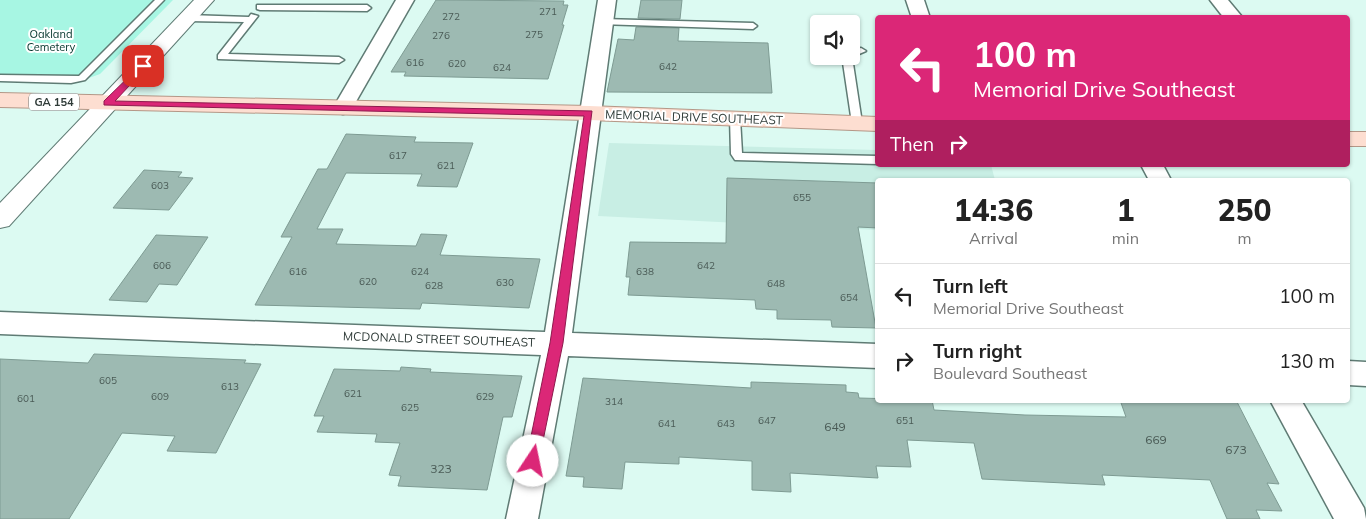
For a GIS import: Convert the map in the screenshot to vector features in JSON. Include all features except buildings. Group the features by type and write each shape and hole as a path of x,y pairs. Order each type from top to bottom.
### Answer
{"main road":[{"path":"1,217 205,0"},
{"name":"MEMORIAL DRIVE SOUTHEAST","path":"0,100 589,113 867,123"},
{"path":"1350,139 1366,139"}],"street":[{"path":"343,108 405,0"},
{"path":"522,519 557,343 602,22 607,0"},
{"path":"915,0 920,15"},
{"path":"1219,0 1232,15"},
{"name":"MCDONALD STREET SOUTHEAST","path":"0,323 875,356"},
{"path":"1350,373 1366,374"},
{"path":"1287,403 1352,519"}],"lane":[{"path":"0,78 71,80 82,78 160,0"},
{"path":"339,60 221,57 251,20 262,3 367,8"},
{"path":"188,18 251,20"},
{"path":"602,22 753,26"},
{"path":"850,65 867,123"},
{"path":"735,118 736,154 739,157 875,160"}],"shaded area":[{"path":"609,143 875,150 875,167 992,167 994,178 875,178 875,230 598,216"}],"green space":[{"name":"Oakland Cemetery","path":"0,0 173,0 100,74 75,83 0,81"}],"route":[{"path":"143,66 107,103 589,113 557,343 533,461"}]}
